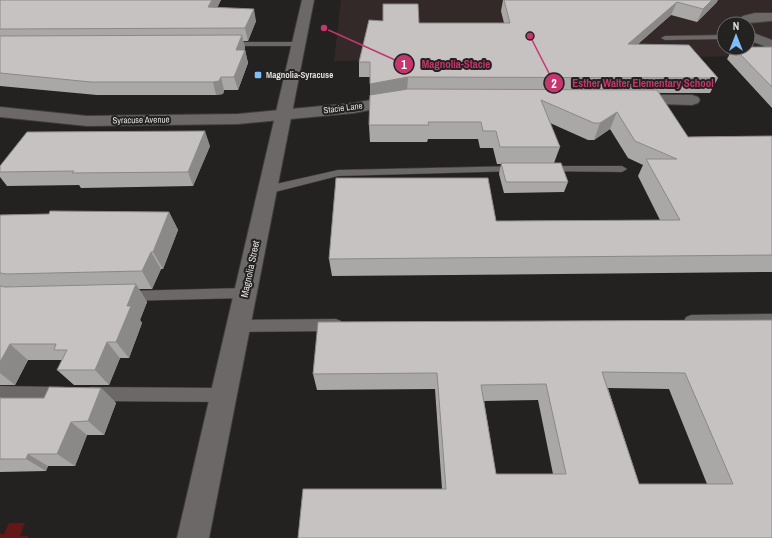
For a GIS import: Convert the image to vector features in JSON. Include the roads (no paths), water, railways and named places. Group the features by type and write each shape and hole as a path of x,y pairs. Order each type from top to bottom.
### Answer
{"main road":[{"name":"Magnolia Street","path":"193,538 266,190 308,0"},
{"path":"756,17 772,17"},
{"path":"756,39 772,45"},
{"name":"Stacie Lane","path":"283,116 415,99"},
{"path":"614,100 692,100"},
{"name":"Syracuse Avenue","path":"0,112 87,121 238,119 283,116"}],"lane":[{"path":"665,38 716,37"},
{"path":"215,44 299,44"},
{"path":"266,190 338,173 532,169 622,169"},
{"path":"110,296 245,293"},
{"path":"677,321 772,320"},
{"path":"238,326 353,325"},
{"path":"0,394 223,395"}],"place":[{"name":"Magnolia-Stacie","path":"324,28"},
{"name":"Esther Walter Elementary School","path":"530,36"},
{"name":"Magnolia-Syracuse","path":"258,75"}]}
